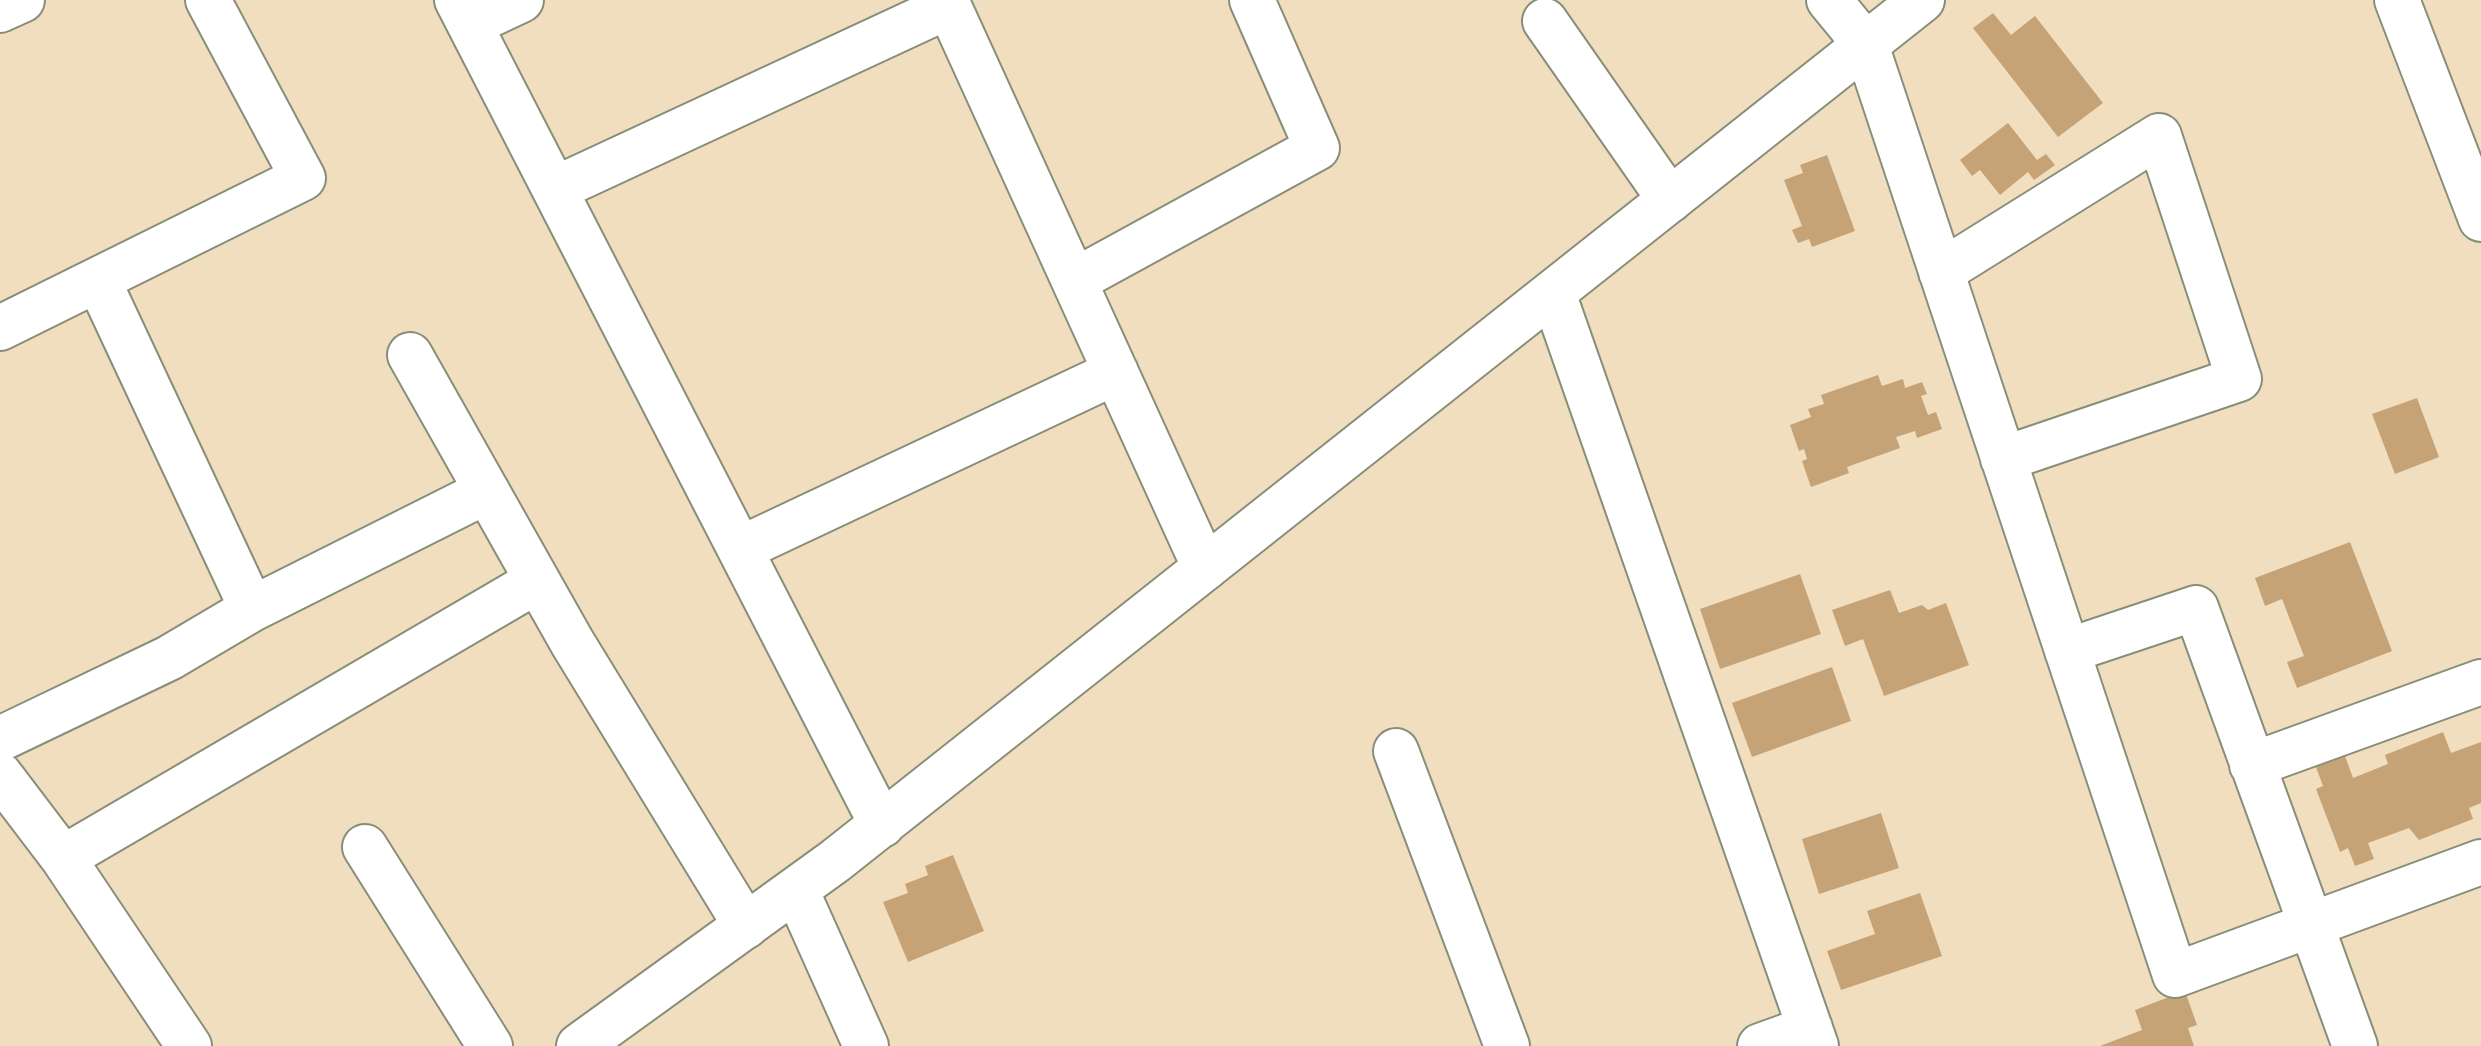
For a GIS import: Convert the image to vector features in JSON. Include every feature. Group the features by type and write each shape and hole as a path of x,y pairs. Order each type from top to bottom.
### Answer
{"street":[{"path":"0,10 22,0"},
{"path":"0,328 303,178 208,0"},
{"path":"521,0 464,12 882,825"},
{"path":"1074,281 1317,148 1252,0"},
{"path":"1829,0 1866,45 2175,975 2481,862"},
{"path":"579,1046 882,825 1922,0"},
{"path":"2397,0 2481,219"},
{"path":"555,189 947,3 1205,568"},
{"path":"1545,21 1670,200"},
{"path":"1941,272 2159,136 2239,379 2003,459"},
{"path":"98,280 252,609"},
{"path":"1553,293 1813,1037 1760,1046"},
{"path":"410,355 537,581 746,926"},
{"path":"740,549 1116,372"},
{"path":"0,739 169,658 252,609 487,491"},
{"path":"63,858 537,581"},
{"path":"2067,651 2196,608 2355,1046"},
{"path":"2252,765 2481,682"},
{"path":"1396,751 1507,1046"},
{"path":"0,775 63,858 189,1046"},
{"path":"365,847 490,1046"},
{"path":"796,890 866,1046"}],"building":[{"path":"1993,13 2011,35 2035,16 2103,103 2058,137 1973,28"},
{"path":"2008,123 2037,160 2046,154 2055,165 2034,180 2028,172 2000,195 1980,170 1972,176 1960,160"},
{"path":"1827,155 1855,231 1812,247 1809,239 1798,243 1792,230 1802,226 1784,180 1803,173 1800,165"},
{"path":"1878,375 1882,386 1903,379 1905,388 1922,382 1927,394 1921,396 1928,415 1936,412 1942,429 1917,438 1915,431 1896,437 1900,448 1847,467 1849,473 1811,487 1802,461 1807,459 1804,449 1799,451 1790,425 1811,417 1808,409 1824,404 1821,395"},
{"path":"2417,398 2439,457 2395,474 2372,414"},
{"path":"2350,542 2392,651 2297,688 2287,662 2304,656 2282,599 2265,606 2255,578"},
{"path":"1800,574 1821,634 1720,669 1700,609"},
{"path":"1890,590 1899,613 1922,605 1928,610 1946,603 1969,665 1884,696 1863,639 1845,646 1832,610"},
{"path":"1832,667 1851,721 1752,757 1732,703"},
{"path":"2443,732 2451,753 2481,742 2481,803 2469,808 2473,819 2419,840 2409,828 2368,843 2374,859 2355,866 2348,848 2340,852 2316,789 2323,786 2316,767 2345,756 2353,778 2388,764 2385,755"},
{"path":"1881,813 1899,868 1819,894 1802,839"},
{"path":"953,855 984,931 908,962 883,902 908,893 905,884 928,875 925,866"},
{"path":"1920,893 1942,956 1841,990 1827,951 1875,934 1867,911"},
{"path":"2185,991 2197,1025 2188,1028 2194,1046 2100,1046 2142,1030 2135,1010"}]}
